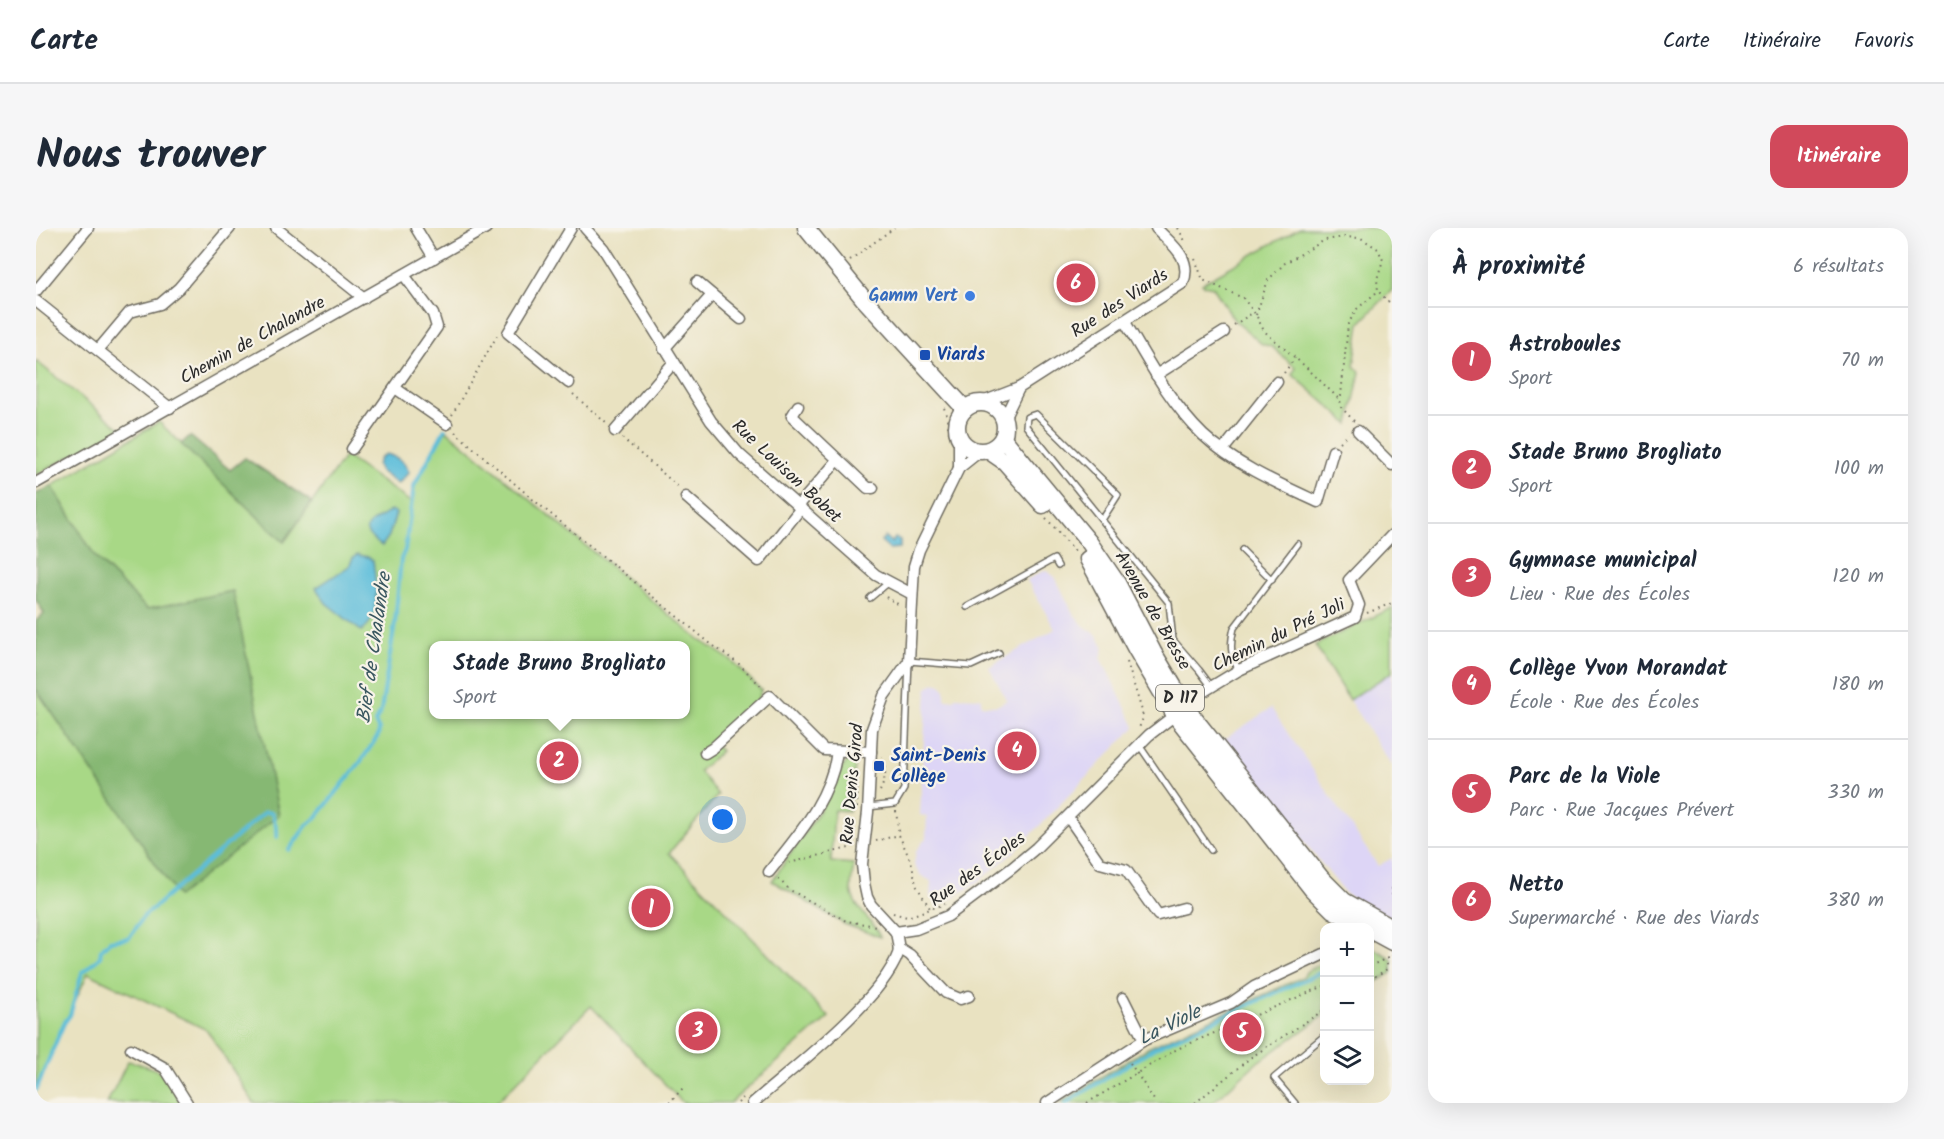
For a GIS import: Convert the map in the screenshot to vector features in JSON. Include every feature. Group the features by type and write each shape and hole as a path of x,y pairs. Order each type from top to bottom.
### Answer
{"main road":[{"path":"806,228 917,358 973,406 995,407 1004,419 1005,432 999,444 984,451 968,448 959,439 957,420 973,406"},
{"name":"Avenue de Bresse","path":"1003,438 1089,542 1117,583 1179,709"},
{"name":"Avenue de Bresse","path":"984,451 1005,462 1083,550 1136,649 1179,709 1321,878 1366,923"},
{"name":"Avenue de Bresse","path":"1374,927 1392,928"},
{"name":"Avenue de Bresse","path":"1374,930 1392,942"}],"street":[{"path":"36,291 88,228"},
{"path":"98,350 130,312 160,304 179,288 230,228"},
{"path":"276,228 364,298"},
{"path":"416,228 434,258"},
{"name":"Chemin de Chalandre","path":"36,483 486,228"},
{"path":"569,383 508,333 571,228"},
{"name":"Rue Louison Bobet","path":"585,228 603,248 664,349 721,435 876,575 912,594"},
{"name":"Rue des Viards","path":"973,406 1019,388 1184,283 1187,273 1184,258 1156,228"},
{"path":"352,449 437,327 433,314 404,275"},
{"path":"697,282 741,320"},
{"path":"664,349 712,295"},
{"path":"36,301 170,408"},
{"path":"1125,322 1156,375 1184,414 1204,436 1223,450 1278,483 1318,502 1333,451"},
{"path":"1156,375 1224,332"},
{"path":"615,431 674,362"},
{"path":"1223,450 1277,382"},
{"path":"395,388 447,424"},
{"path":"1004,419 1019,388"},
{"path":"798,406 792,416 868,488 873,488"},
{"path":"1358,431 1392,465"},
{"path":"909,661 914,566 919,550 959,468 959,439"},
{"path":"959,468 984,451"},
{"path":"686,496 759,561 838,460"},
{"path":"1355,617 1359,605 1349,580 1392,535"},
{"name":"Chemin du Pré Joli","path":"1179,709 1239,670 1355,617"},
{"name":"Rue Denis Girod","path":"896,932 867,897 862,864 872,729 884,696 909,661"},
{"path":"705,753 770,696 824,750 871,752"},
{"name":"Rue des Écoles","path":"896,932 916,929 948,916 1012,868 1036,849 1139,745 1179,709"},
{"path":"769,872 806,824 828,789 835,771 837,751"},
{"path":"1068,817 1100,863 1126,870 1158,915 1184,908"},
{"path":"751,1098 868,999 891,968 899,952 896,932"},
{"path":"898,948 910,955 946,993 960,999 969,996"},
{"path":"1047,1103 1144,1040 1231,1003 1254,987 1320,956"},
{"path":"1123,998 1144,1040"},
{"path":"131,1049 165,1068 187,1103"}],"lane":[{"path":"1102,520 1119,495 1036,414 1030,414 1025,421 1026,426 1169,603 1173,640 1211,687"},
{"path":"1239,670 1231,652 1234,628 1298,544"},
{"path":"1242,550 1272,580"},
{"path":"967,608 1054,558 1058,566"},
{"path":"870,598 888,583"},
{"path":"868,807 895,804 904,789 909,661 971,666 999,653"},
{"path":"1139,745 1210,850"},
{"path":"1295,1103 1274,1078 1320,1039"}],"path":[{"path":"837,267 894,228"},
{"path":"1178,228 1188,247"},
{"path":"1224,332 1255,314 1268,280 1285,263 1324,240 1345,237 1361,238 1378,249 1383,261 1377,279 1378,291 1392,305"},
{"path":"1194,257 1203,280 1243,297 1264,331 1341,401"},
{"path":"1333,451 1346,435 1358,431 1358,426 1340,406 1348,324 1357,309 1378,291"},
{"path":"508,333 500,331 447,424 536,502 739,664 770,696"},
{"path":"1277,382 1295,358"},
{"path":"569,383 570,391 678,485 686,496"},
{"path":"1045,517 1075,551 1080,560"},
{"name":"Chemin du Pré Joli","path":"1355,617 1392,603"},
{"path":"1135,734 1143,721 1142,711 1126,658 1127,654 1136,649"},
{"path":"895,804 899,835 912,864 916,885 930,910 940,920"},
{"path":"881,931 876,926 846,921 790,890 769,872 793,862 899,835"},
{"path":"1392,888 1392,895"},
{"path":"891,912 907,917 945,904"},
{"path":"1374,964 1392,956"},
{"path":"1374,977 1387,969 1387,958"},
{"path":"1087,1103 1177,1049 1320,988"},
{"path":"1195,1103 1250,1058 1320,1013"},
{"path":"1132,1067 1156,1103"},
{"path":"669,1103 683,1088"},
{"path":"1387,1103 1392,1097"},
{"path":"738,1103 751,1098"}],"shaded area":[{"path":"1045,570 1055,577 1073,613 1084,626 1097,635 1104,647 1101,658 1135,727 1014,852 975,884 951,899 930,897 931,881 920,875 914,865 916,851 926,838 927,816 920,815 922,779 925,779 925,775 922,775 927,689 932,684 939,683 945,689 945,699 981,698 981,705 997,706 1007,700 989,667 1055,629 1027,580"},
{"path":"1392,672 1392,766 1349,700"},
{"path":"1271,708 1378,866 1392,858 1392,919 1346,894 1223,740"}],"green space":[{"path":"1300,228 1392,228 1392,290 1360,323 1354,366 1360,372 1349,424 1292,374 1296,368 1272,347 1262,344 1234,320 1213,287 1202,283"},
{"path":"36,361 121,429 36,475"},
{"path":"159,422 284,542 345,456 412,503 412,488 446,430 696,637 732,661 761,690 758,701 713,743 721,751 699,771 718,795 669,853 829,1017 730,1103 683,1103 591,1006 496,1103 254,1103 207,1030 88,973 36,1087 36,689 178,896 147,609 96,558 52,486"},
{"path":"190,436 230,470 245,458 312,502 284,542 181,444"},
{"path":"52,486 96,558 147,609 233,591 279,815 178,897 36,689 36,621 44,613 36,600 36,494"},
{"path":"1392,608 1392,672 1349,700 1315,645"},
{"path":"849,759 856,759 849,811 834,810 831,862 854,864 852,895 880,937 844,924 772,881 820,810 839,772"},
{"path":"1374,948 1392,959 1392,973 1374,984"},
{"path":"1320,965 1320,1018 1253,1066 1212,1103 1059,1103 1148,1048 1303,977 1307,971"},
{"path":"128,1061 157,1070 166,1078 182,1103 107,1103"}],"water":[{"path":"386,454 400,460 409,472 398,484 380,471 377,465 380,458"},
{"path":"392,510 396,513 389,536 382,546 368,534 368,526"},
{"path":"885,537 892,543 895,538 900,540 900,548 889,549 881,542"},
{"path":"357,555 368,557 373,561 376,589 372,618 361,631 326,603 316,588 349,566"}],"waterway":[{"name":"Bief de Chalandre","path":"289,850 307,825 316,818 359,764 378,736 379,730 375,722 381,711 395,623 401,559 405,550 414,486 445,429"},
{"name":"Bief de Chalandre","path":"36,1090 64,1023 70,1015 82,973 100,957 101,950 110,941 129,938 143,917 265,812 272,813 277,837"},
{"name":"La Viole","path":"1066,1103 1156,1047 1320,973"}],"place":[{"name":"Netto","path":"1076,283"},
{"name":"Gamm Vert","path":"970,296"},
{"name":"Viards","path":"925,355"},
{"name":"Collège Yvon Morandat","path":"1017,751"},
{"name":"Stade Bruno Brogliato","path":"559,761"},
{"name":"Saint-Denis Collège","path":"879,766"},
{"name":"Astroboules","path":"651,908"},
{"name":"Gymnase municipal","path":"698,1031"},
{"name":"Parc de la Viole","path":"1242,1032"}]}
